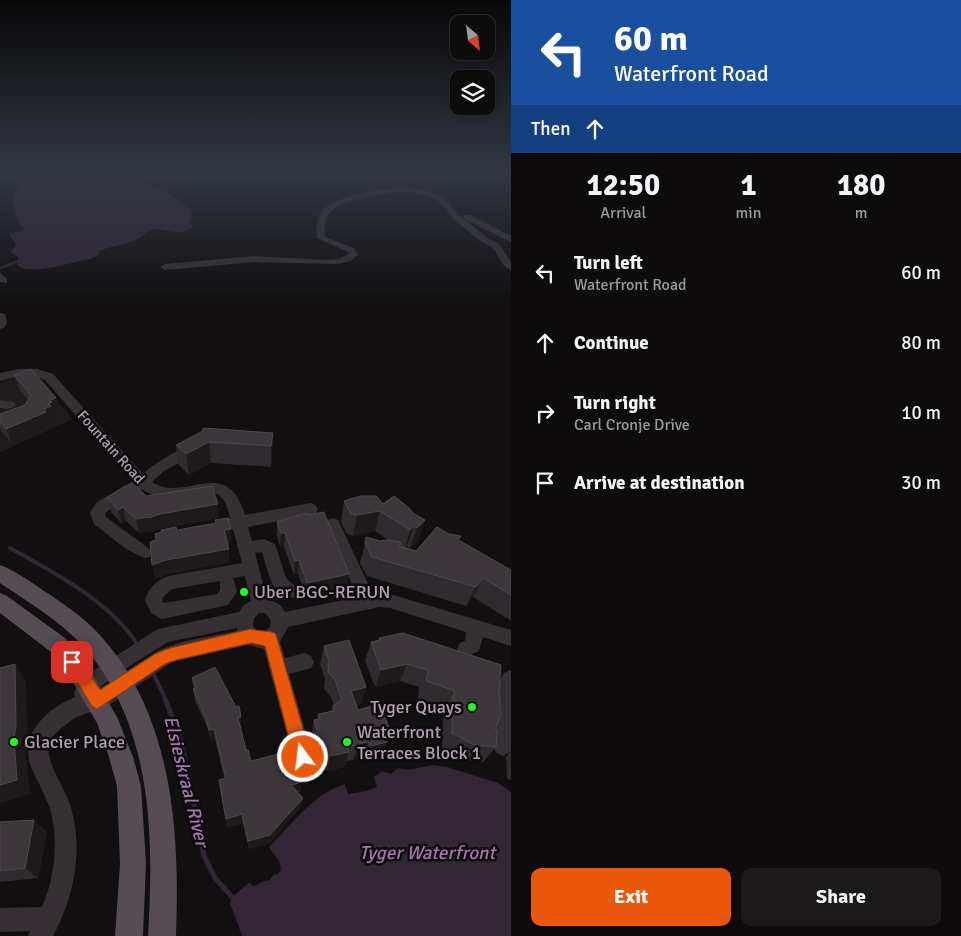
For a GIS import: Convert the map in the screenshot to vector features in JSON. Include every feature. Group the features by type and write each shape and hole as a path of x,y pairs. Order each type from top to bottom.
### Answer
{"main road":[{"path":"0,573 41,600 79,629 125,674 132,704 142,730 158,788 164,854 162,936"},
{"path":"0,602 58,646 121,757 129,786 133,864 129,936"}],"street":[{"path":"165,267 263,259 345,260 353,256 353,252 321,238 320,227 323,215"},
{"path":"454,215 486,241 494,245 511,267"},
{"path":"465,215 511,239"},
{"name":"Fountain Road","path":"2,376 36,373 52,380 150,490 163,494 206,488 222,490 232,499 261,606"},
{"path":"144,552 131,545 98,520 96,515 102,506 142,482 159,468 196,448"},
{"path":"220,526 311,509"},
{"path":"333,524 368,601"},
{"path":"246,548 264,545 269,548 280,582 290,592"},
{"path":"227,582 228,594 219,600 162,611 157,609 153,601 155,594 165,585 251,568"},
{"path":"281,621 368,601 390,601 511,638"},
{"path":"0,920 45,928 63,876 66,843 65,823 37,752 38,739 44,729 86,698 125,674 160,659 195,647 251,636 263,639 270,638 278,631 281,621 276,611 261,606 251,609 244,619 244,627 251,636"},
{"path":"125,674 132,654 164,635 244,619"},
{"path":"466,649 473,645 475,627"},
{"path":"270,638 303,757"},
{"path":"278,668 305,662"},
{"path":"503,746 507,684 511,679"}],"shaded area":[{"path":"17,377 38,379 73,419 0,452 0,383"}],"water":[{"path":"16,215 191,215 189,222 193,227 184,232 152,229 138,239 100,251 98,255 91,259 42,269 32,269 17,265 18,257 11,250 17,246 8,233 24,231 25,229"},
{"name":"Tyger Waterfront","path":"433,765 447,767 498,783 511,792 511,936 242,936 230,903 232,897 250,882 252,886 258,885 261,882 270,880 273,875 278,874 281,870 279,861 269,847 313,802 334,788 345,784 348,794 377,787 374,777 382,771 391,774 398,768 408,770"}],"building":[{"path":"31,369 56,398 50,400 52,402 48,404 51,406 44,409 46,412 6,429 0,421 0,414 25,405 31,395 14,375"},
{"path":"204,428 273,433 271,446 209,442 186,454 176,445 201,432"},
{"path":"133,483 146,496 212,486 218,504 136,519 123,507 118,510 107,498"},
{"path":"360,496 376,496 383,504 394,496 413,513 425,520 417,528 414,526 410,530 380,511 357,515 351,514 344,501"},
{"path":"324,512 349,574 307,583 299,560 295,561 285,533 281,533 277,522 306,513 307,515"},
{"path":"228,518 231,529 224,530 229,549 166,560 152,565 150,542 156,540 155,534 162,532 161,530 176,527 177,530 216,523 215,520"},
{"path":"437,527 449,534 461,536 458,540 511,570 511,595 483,578 476,587 372,557 365,543 366,537 380,541 402,542 399,546 416,551"},
{"path":"403,633 501,665 499,693 501,714 495,729 497,730 496,747 474,745 452,733 452,699 455,691 426,681 428,670 407,664 381,670 371,642 380,640 379,638"},
{"path":"349,640 366,687 351,691 358,710 380,704 391,733 384,735 387,742 370,746 368,741 358,745 347,746 349,752 331,756 329,749 322,750 314,720 320,719 318,714 334,711 333,706 342,700 335,680 328,672 329,661 324,646"},
{"path":"15,664 16,725 14,739 17,780 0,785 0,668"},
{"path":"215,667 236,707 239,706 241,717 238,718 246,750 248,750 251,761 294,750 302,782 291,785 303,798 270,835 248,841 242,814 226,819 219,780 226,778 214,729 209,730 206,718 193,689 196,688 192,678"},
{"path":"34,820 25,868 0,871 0,822"}],"waterway":[{"name":"Elsieskraal River","path":"0,268 18,261"},
{"name":"Elsieskraal River","path":"10,548 63,578 96,601 126,629 138,645"},
{"name":"Elsieskraal River","path":"152,671 166,700"},
{"name":"Elsieskraal River","path":"165,699 181,740 204,856 215,878 232,897"}],"place":[{"name":"Uber BGC-RERUN","path":"244,592"},
{"name":"Tyger Quays","path":"472,707"},
{"name":"Glacier Place","path":"14,742"},
{"name":"Waterfront Terraces Block 1","path":"347,742"}],"route":[{"path":"72,662 97,701 160,659 175,653 251,636 257,639 270,638 303,757"}]}
